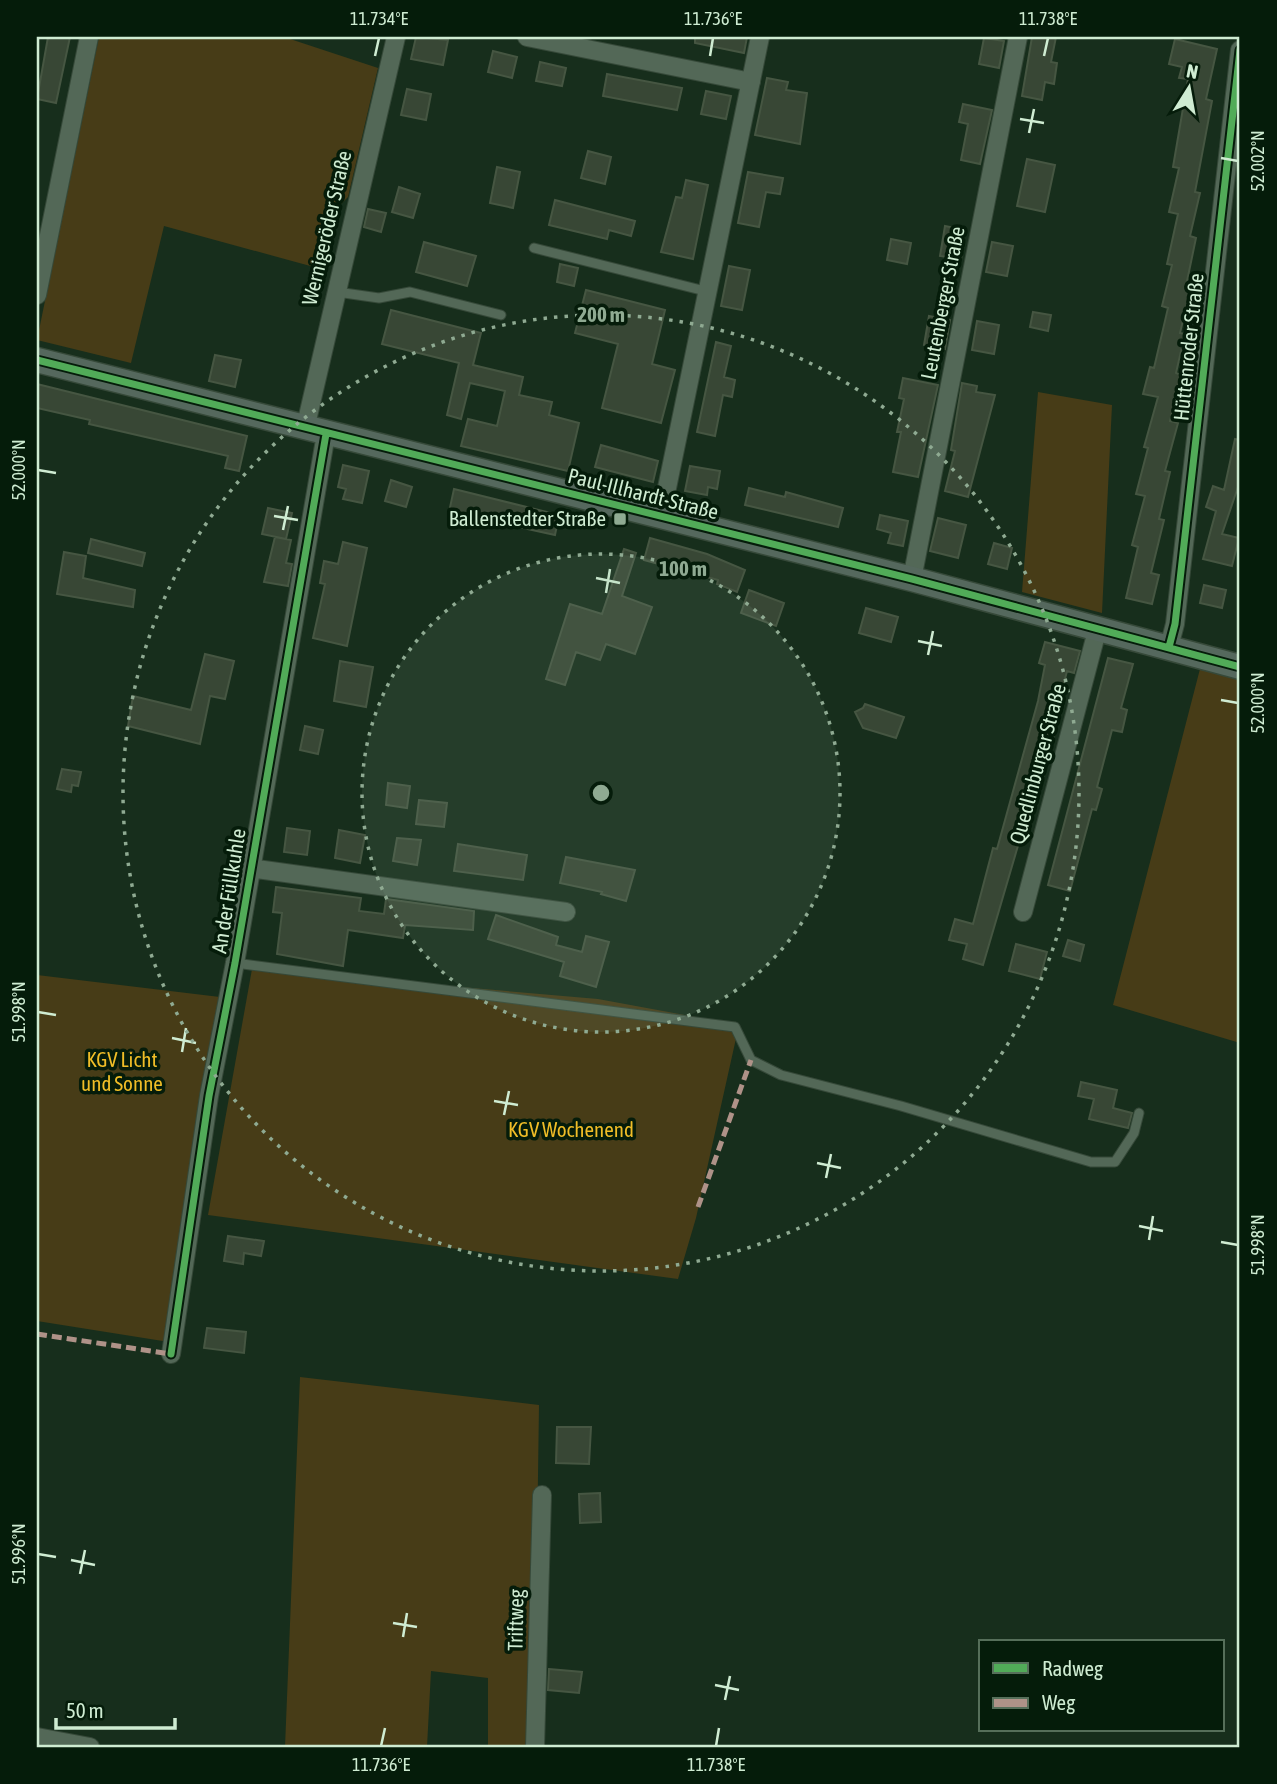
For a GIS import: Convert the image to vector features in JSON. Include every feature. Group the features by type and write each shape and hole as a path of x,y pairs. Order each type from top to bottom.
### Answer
{"street":[{"path":"37,295 89,37"},
{"name":"Wernigeröder Straße","path":"315,432 335,292 396,37"},
{"path":"527,37 751,82"},
{"path":"662,517 760,37"},
{"name":"Leutenberger Straße","path":"912,579 1018,37"},
{"name":"Hüttenroder Straße","path":"1169,647 1175,624 1240,50"},
{"name":"Paul-Illhardt-Straße","path":"37,360 315,432 912,579 1240,667"},
{"name":"An der Füllkuhle","path":"171,1354 209,1096 250,868 315,432"},
{"name":"Quedlinburger Straße","path":"1023,912 1098,627"},
{"name":"An der Füllkuhle","path":"250,868 566,912"},
{"name":"Triftweg","path":"535,1747 542,1494"},
{"path":"37,1737 90,1747"}],"lane":[{"path":"534,248 709,292"},
{"path":"335,292 379,298 410,292 501,315"},
{"path":"235,963 735,1027 751,1060 781,1075 901,1106 1091,1162 1115,1162 1129,1142 1139,1113"}],"green space":[{"path":"99,37 284,37 378,68 348,197 340,205 325,270 164,226 131,363 37,340"},
{"path":"1038,392 1112,405 1102,613 1022,592"},
{"path":"1201,665 1240,676 1240,1043 1113,1005"},
{"name":"KGV Wochenend","path":"252,969 598,999 739,1025 696,1218 678,1279 208,1215"},
{"name":"KGV Licht und Sonne","path":"37,975 220,997 169,1342 37,1321"},
{"path":"300,1377 539,1405 536,1619 530,1747 488,1747 488,1678 431,1671 427,1747 285,1747"}],"building":[{"path":"48,37 70,37 56,103 37,99"},
{"path":"416,37 448,40 443,65 411,59"},
{"path":"695,37 747,37 744,53 695,43"},
{"path":"1032,37 1056,37 1051,62 1057,63 1054,84 1045,82 1042,100 1022,96"},
{"path":"984,38 1004,41 999,68 979,64"},
{"path":"1175,39 1217,49 1206,99 1212,101 1195,192 1200,193 1190,236 1196,238 1186,286 1191,287 1180,333 1185,334 1176,373 1181,375 1170,421 1178,423 1165,471 1170,472 1159,519 1164,520 1151,573 1159,575 1152,604 1126,598 1138,547 1132,545 1145,496 1136,494 1148,448 1144,447 1158,397 1143,394 1150,367 1154,368 1168,308 1162,306 1172,265 1167,264 1178,214 1169,212 1179,168 1173,167 1188,79 1179,78 1182,67 1169,64"},
{"path":"493,51 517,57 512,78 488,72"},
{"path":"540,62 566,68 562,86 536,81"},
{"path":"607,74 682,88 677,110 603,96"},
{"path":"767,78 788,82 786,90 807,93 800,144 755,135"},
{"path":"407,89 431,94 426,120 401,115"},
{"path":"706,91 731,96 726,119 701,114"},
{"path":"963,104 992,110 980,164 961,160 968,124 959,122"},
{"path":"588,151 611,157 605,184 581,178"},
{"path":"1027,159 1055,165 1045,212 1017,206"},
{"path":"497,167 520,172 513,208 490,203"},
{"path":"748,172 783,178 780,194 766,192 759,227 738,223"},
{"path":"686,180 708,185 693,259 661,252 676,197 682,198"},
{"path":"399,187 420,194 413,218 392,212"},
{"path":"555,200 635,221 631,236 609,230 607,239 549,225"},
{"path":"368,209 386,213 381,232 364,227"},
{"path":"945,226 965,230 961,259 940,256"},
{"path":"891,239 911,243 907,264 887,260"},
{"path":"424,242 476,256 467,286 416,272"},
{"path":"992,242 1013,246 1007,276 986,272"},
{"path":"560,264 578,268 574,286 557,282"},
{"path":"729,266 750,270 742,310 721,306"},
{"path":"586,290 665,310 652,364 675,370 661,423 602,408 618,344 575,333"},
{"path":"391,310 481,333 473,365 523,377 519,395 552,402 549,415 579,423 568,471 461,446 468,419 497,426 505,391 470,383 461,419 447,415 459,363 382,344"},
{"path":"1033,312 1051,315 1048,331 1030,327"},
{"path":"929,316 950,320 945,349 924,345"},
{"path":"977,321 999,325 994,354 972,350"},
{"path":"716,342 731,346 724,377 735,380 732,397 723,395 715,436 697,432"},
{"path":"215,355 241,360 235,387 209,381"},
{"path":"903,378 938,385 918,477 893,472 901,432 897,432 904,399 899,398"},
{"path":"962,383 977,386 976,392 995,395 968,497 945,491 955,451 951,450"},
{"path":"37,384 247,436 239,471 225,468 228,456 89,424 90,420 37,408"},
{"path":"1235,439 1240,440 1240,481 1222,534 1239,538 1232,566 1203,559 1216,511 1206,507 1213,486 1224,490"},
{"path":"601,445 658,461 653,482 595,467"},
{"path":"343,465 369,471 362,503 343,499 346,489 338,487"},
{"path":"690,466 720,471 717,489 708,487 707,495 685,491"},
{"path":"391,480 412,487 406,507 385,501"},
{"path":"749,488 785,497 786,492 843,508 838,527 745,505"},
{"path":"454,489 559,515 555,535 449,512"},
{"path":"268,508 292,513 286,539 262,534"},
{"path":"880,515 908,521 903,546 888,543 891,533 877,529"},
{"path":"938,518 966,525 958,558 930,551"},
{"path":"275,537 291,540 286,563 292,564 288,586 264,582"},
{"path":"650,538 707,554 745,570 737,592 717,584 718,580 644,560"},
{"path":"91,539 145,553 142,566 88,553"},
{"path":"343,542 367,548 347,646 313,638 325,584 320,583 324,561 338,564"},
{"path":"994,543 1012,548 1007,569 988,564"},
{"path":"624,549 636,553 622,596 652,607 635,654 606,644 600,660 576,652 565,685 546,679 570,604 602,614"},
{"path":"64,552 86,556 83,578 135,590 133,607 57,594"},
{"path":"1204,585 1226,590 1222,608 1200,603"},
{"path":"749,590 784,603 776,626 741,613"},
{"path":"866,608 898,617 891,642 859,633"},
{"path":"1045,642 1080,651 1074,673 1067,671 1053,726 1056,727 1028,833 1022,832 983,965 963,959 967,944 949,940 955,919 973,924 1038,701 1045,665 1039,663"},
{"path":"205,654 234,661 225,699 210,696 200,744 128,726 133,696 191,710"},
{"path":"1108,658 1133,664 1121,708 1127,710 1122,732 1112,730 1097,787 1102,789 1096,810 1092,809 1070,891 1048,885"},
{"path":"340,661 373,667 366,707 334,701"},
{"path":"865,704 904,717 896,738 863,728 855,712"},
{"path":"305,726 323,730 318,754 300,750"},
{"path":"62,769 81,772 78,786 72,785 71,792 57,789"},
{"path":"388,783 410,786 407,808 386,805"},
{"path":"419,800 447,803 444,827 416,824"},
{"path":"287,828 310,831 307,855 284,852"},
{"path":"339,830 365,835 360,863 335,858"},
{"path":"397,838 421,840 417,865 393,861"},
{"path":"458,844 527,855 523,880 454,871"},
{"path":"566,857 635,870 626,901 601,894 602,892 560,883"},
{"path":"276,887 361,898 359,911 384,914 386,899 474,911 473,930 405,925 403,938 348,930 343,966 277,954 282,913 273,912"},
{"path":"496,915 558,937 556,945 582,952 586,936 609,942 596,987 560,976 564,962 488,939"},
{"path":"1068,940 1084,945 1080,961 1063,956"},
{"path":"1016,944 1047,952 1040,979 1009,971"},
{"path":"1081,1082 1117,1090 1113,1108 1132,1113 1128,1128 1089,1119 1094,1099 1078,1096"},
{"path":"228,1236 264,1241 261,1256 244,1253 243,1264 224,1261"},
{"path":"207,1328 246,1332 244,1353 204,1348"},
{"path":"557,1427 591,1427 589,1464 556,1463"},
{"path":"600,1493 601,1522 580,1523 579,1494"},
{"path":"549,1669 582,1672 579,1693 548,1690"}],"marked path":[{"path":"698,1207 751,1060"},
{"path":"37,1334 171,1354"}],"cycle path":[{"path":"1169,647 1175,624 1240,50"},
{"path":"37,360 912,579 1240,667"},
{"path":"171,1354 209,1096 235,963 326,434"}],"place":[{"name":"Ballenstedter Straße","path":"620,519"}]}
